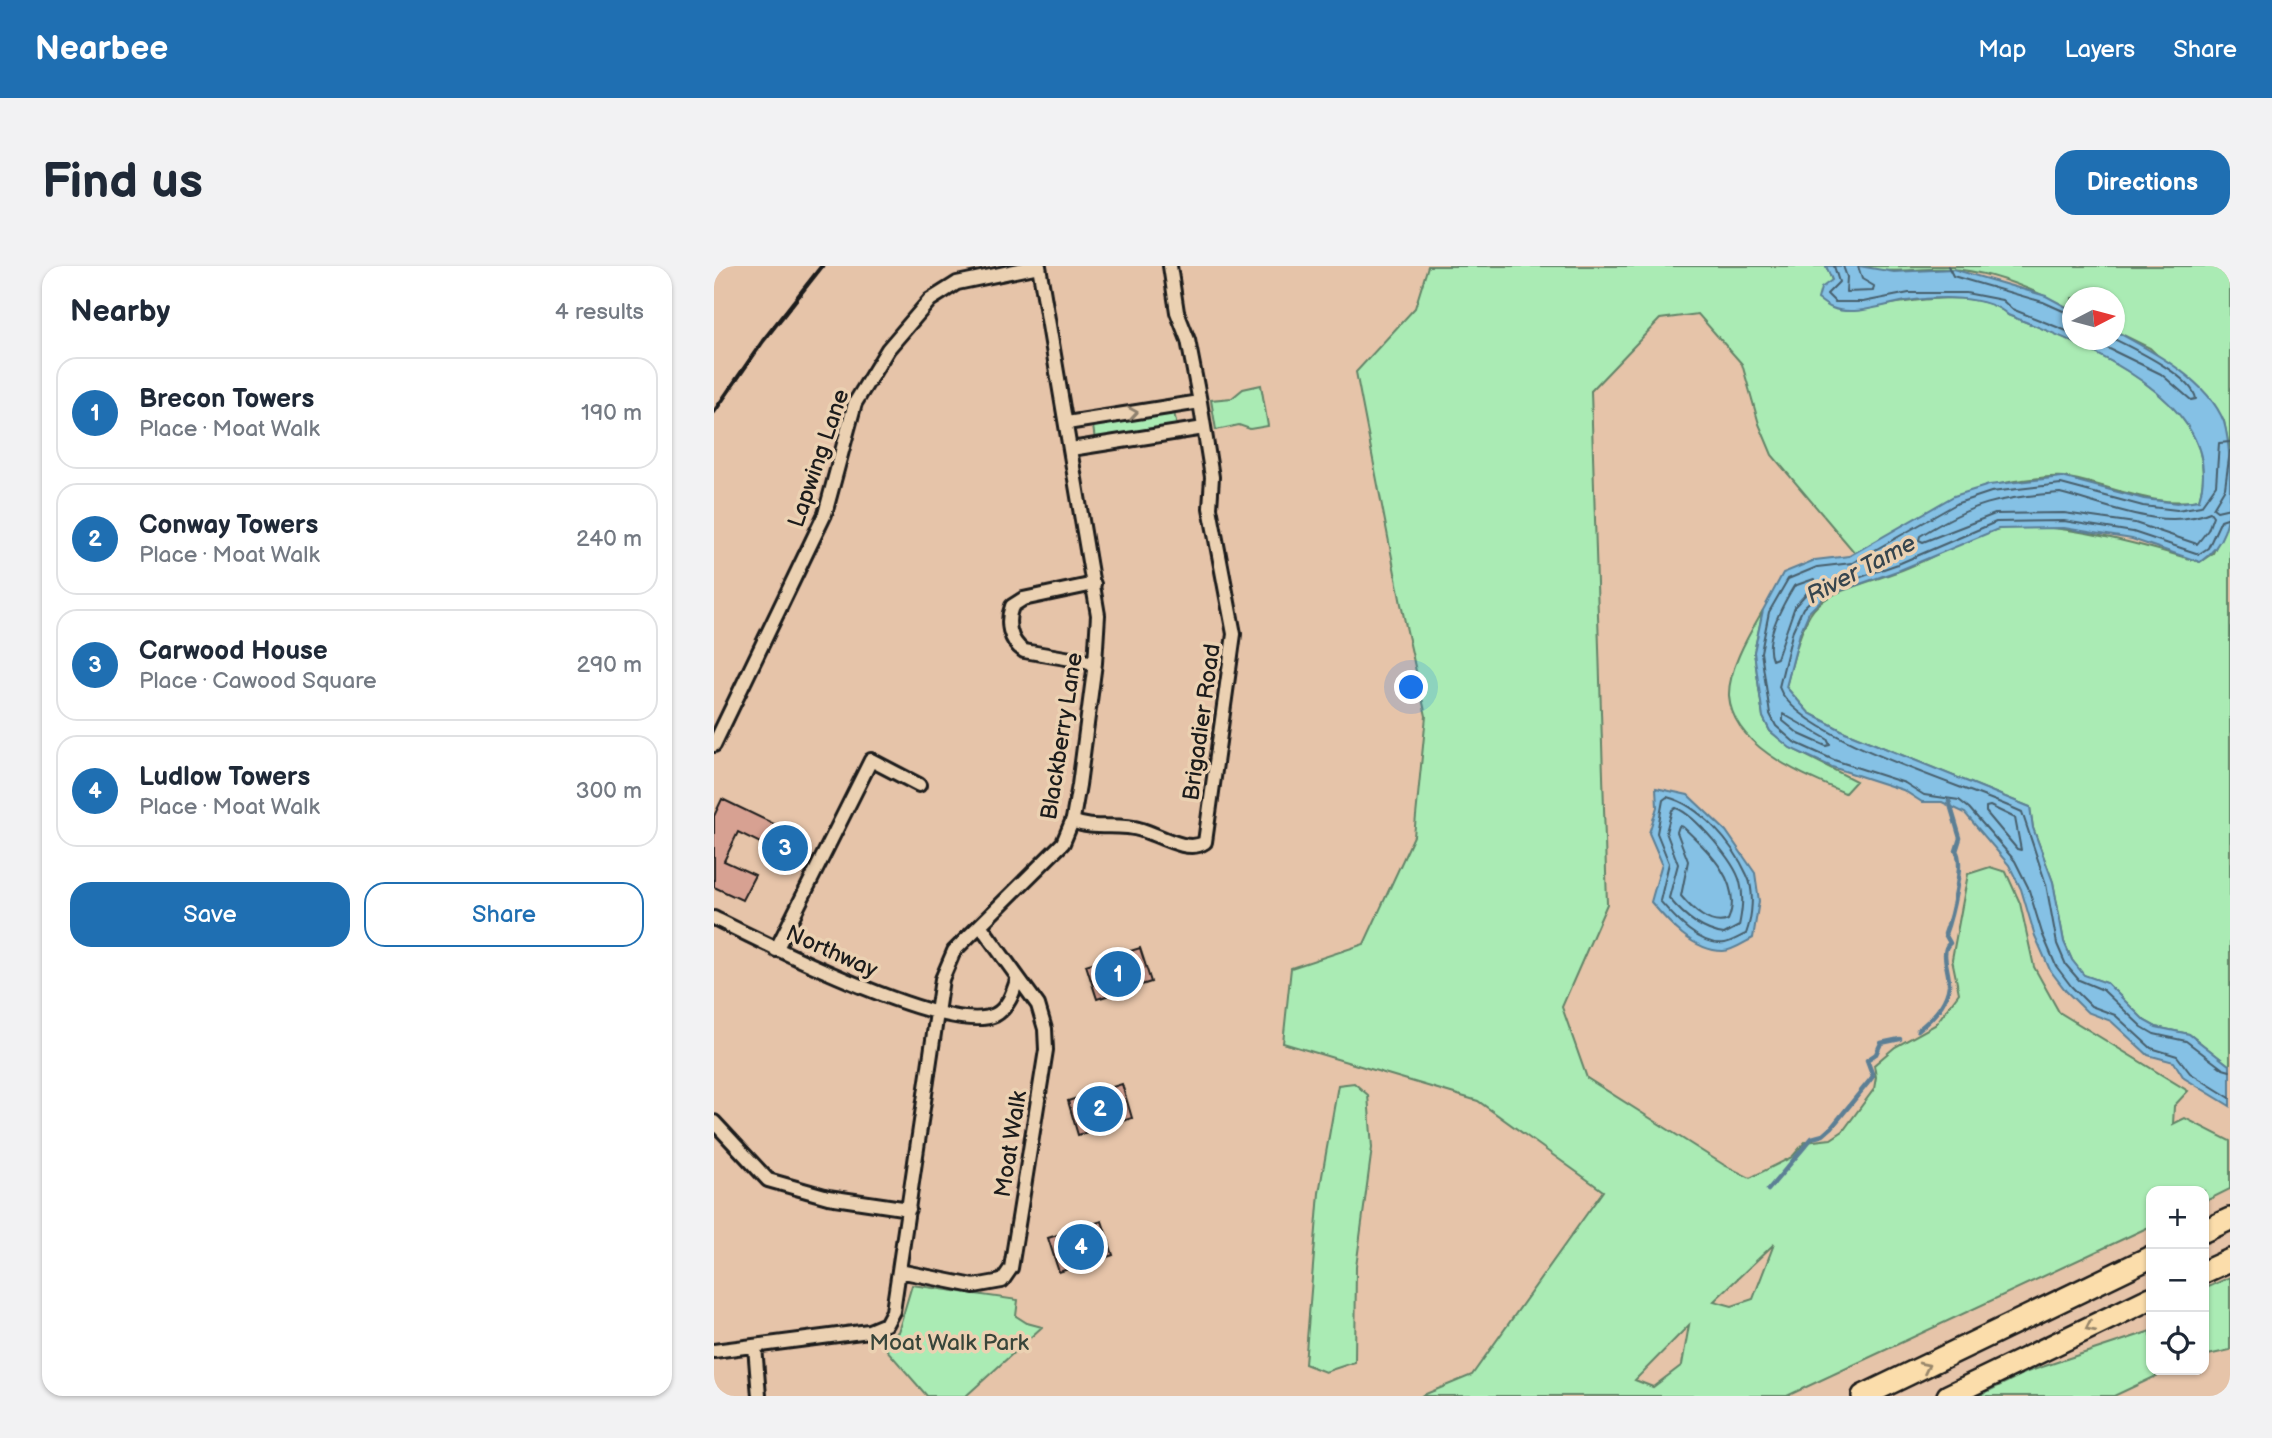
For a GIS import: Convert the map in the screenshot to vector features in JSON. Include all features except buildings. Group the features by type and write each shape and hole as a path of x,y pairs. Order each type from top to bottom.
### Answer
{"highway":[{"path":"2209,1229 2230,1219"},
{"path":"1863,1396 2146,1259"},
{"path":"1948,1396 2146,1300"}],"street":[{"name":"Blackberry Lane","path":"714,1351 869,1331 886,1324 893,1311 942,979 954,951 1063,843 1072,821 1098,628 1094,584 1039,266"},
{"name":"Lapwing Lane","path":"714,745 825,514 855,403 887,349 930,300 957,283 1039,266"},
{"name":"Brigadier Road","path":"1072,821 1094,828 1110,825 1141,829 1194,846 1205,842 1234,634 1210,508 1212,477 1199,402 1188,340 1177,312 1170,266"},
{"path":"1067,423 1199,402"},
{"path":"1071,449 1203,428"},
{"path":"1094,584 1023,599 1012,606 1009,615 1010,635 1015,645 1024,651 1095,663"},
{"path":"776,950 871,760 919,785"},
{"name":"Northway","path":"714,918 776,950 871,993 937,1011 980,1018 994,1015 1011,998 1017,980"},
{"name":"Moat Walk","path":"899,1271 974,1286 1002,1281 1011,1268 1046,1050 1045,1029 1038,1005 1017,980 980,925"},
{"path":"714,1122 768,1180 828,1197 909,1209"},
{"path":"755,1346 760,1396"}],"green space":[{"path":"1428,266 1826,266 1832,280 1864,309 1939,298 1979,301 2062,338 2062,350 2089,350 2106,358 2140,379 2170,403 2192,432 2202,464 2199,500 2164,501 2063,477 2005,483 1939,506 1855,553 1772,455 1759,424 1742,364 1698,314 1660,319 1591,391 1607,904 1562,1007 1587,1078 1724,1165 1750,1178 1792,1157 1805,1142 1831,1139 1843,1131 1874,1089 1874,1065 1895,1047 1935,1025 1959,993 1952,959 1968,874 1990,867 2006,872 2020,903 2034,967 2059,1012 2188,1091 2174,1106 2173,1124 2185,1118 2230,1141 2230,1189 2209,1200 2209,1186 2146,1186 2146,1228 1787,1396 1421,1396 1472,1375 1603,1191 1478,1101 1283,1043 1291,968 1364,944 1414,836 1426,716 1401,604 1356,372 1415,308","holes":["1774,1244 1753,1299 1732,1306 1714,1301","1689,1325 1682,1365 1653,1387 1635,1380"]},
{"path":"1859,266 2230,266 2230,453 2224,421 2150,348 2125,336 2125,287 2062,287 2062,305 2029,289 1965,271 1870,269"},
{"path":"1261,385 1268,426 1250,429 1239,425 1216,430 1211,400 1232,398 1243,389"},
{"path":"1174,412 1177,427 1095,440 1093,426"},
{"path":"2230,515 2230,1066 2189,1034 2156,1027 2145,1021 2107,983 2083,975 2064,942 2053,882 2033,828 2030,807 1845,732 1809,713 1786,687 1802,632 1819,604 1832,595 1902,570 1983,534 2016,527 2068,530 2127,542 2200,562 2213,553"},
{"path":"1763,610 1754,652 1763,717 1770,731 1791,748 1856,781 1845,793 1810,778 1773,757 1743,731 1733,714 1729,696 1732,674"},
{"path":"1354,1083 1368,1095 1372,1148 1356,1267 1355,1362 1325,1372 1305,1364 1319,1193 1338,1085"},
{"path":"2230,1277 2230,1350 2209,1355 2209,1312 2209,1287"},
{"name":"Moat Walk Park","path":"912,1285 1018,1300 1016,1316 1027,1323 1042,1327 966,1396 927,1396 878,1340 898,1332"},
{"path":"2146,1333 2146,1375 2158,1375 2114,1396 1978,1396 2027,1372"}],"water":[{"path":"1826,266 1859,266 1894,272 1953,269 2046,296 2062,305 2062,337 2008,315 1999,308 1974,300 1932,299 1907,301 1860,311 1841,310 1818,299 1821,288 1832,280"},
{"name":"River Tame","path":"2125,337 2177,368 2205,393 2216,407 2224,422 2227,439 2230,492 2227,522 2215,548 2200,562 2132,539 2064,528 1998,529 1900,570 1825,596 1809,612 1800,633 1786,687 1809,713 1845,732 2030,807 2033,828 2053,882 2064,942 2072,960 2084,975 2107,983 2145,1021 2156,1027 2189,1034 2230,1066 2230,1106 2184,1078 2174,1062 2148,1055 2111,1021 2087,1012 2066,991 2050,970 2035,936 2021,889 2009,865 1965,813 1942,802 1922,802 1903,790 1832,767 1790,748 1770,731 1763,717 1754,652 1763,610 1783,573 1815,560 1849,556 1954,496 1989,485 2062,477 2144,499 2177,503 2199,500 2202,464 2191,432 2169,404 2139,379 2089,350 2125,350"},
{"path":"1656,788 1688,795 1726,831 1755,873 1759,901 1753,938 1727,951 1712,950 1682,934 1651,902 1662,863 1649,833 1657,807"}],"waterway":[{"path":"1918,1030 1938,1010 1949,985 1945,951 1950,943 1945,934 1956,891 1959,866 1956,851 1960,838 1949,801"},
{"path":"1768,1190 1812,1138 1823,1135 1832,1127 1871,1079 1873,1076 1867,1060 1876,1054 1881,1043 1900,1039"}],"railway":[{"path":"714,412 763,341 822,266"}],"place":[{"name":"Carwood House","path":"785,848"},
{"name":"Brecon Towers","path":"1118,974"},
{"name":"Conway Towers","path":"1100,1109"},
{"name":"Ludlow Towers","path":"1081,1247"}]}
